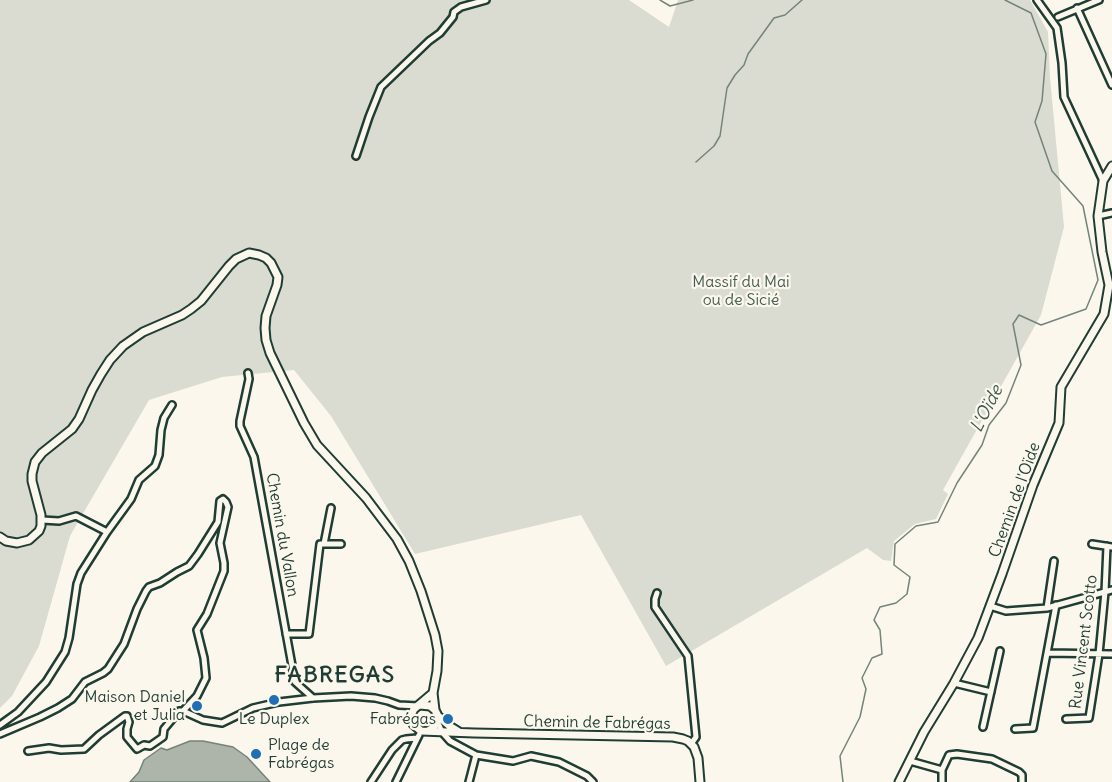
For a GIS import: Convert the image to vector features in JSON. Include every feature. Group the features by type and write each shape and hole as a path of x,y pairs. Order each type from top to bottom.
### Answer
{"street":[{"path":"356,156 381,87 440,33 460,7 486,0"},
{"path":"1036,0 1057,28 1064,98 1103,181"},
{"path":"1058,16 1099,0"},
{"path":"1077,8 1112,85"},
{"path":"1103,181 1112,166"},
{"name":"Chemin de l'Oïde","path":"899,782 924,732 978,638 1033,485 1059,423 1061,387 1104,314 1109,285 1098,216 1103,181"},
{"path":"1098,216 1112,213"},
{"path":"0,537 12,543 24,542 39,531 42,520 32,481 35,462 42,453 72,429 110,360 123,346 134,337 191,309 201,301 236,259 249,253 266,258 278,277 266,316 266,340 270,353 317,445 366,498 397,539 409,561 424,599 438,651 433,693 442,732 450,741 477,755 513,761 531,756 560,762 587,776 592,782"},
{"name":"Chemin du Vallon","path":"248,373 249,379 240,426 251,448 256,466 295,682 313,698"},
{"path":"0,725 32,698 62,658 69,638 76,584 107,532 131,499 139,480 155,466 159,455 164,418 172,405"},
{"path":"0,734 58,708 72,699 85,682 108,669 124,644 146,591 149,587 160,584 189,566 218,522 220,501 223,499 228,507 220,543 224,557 224,572 207,614 197,630 206,678 197,696 164,729 163,737 150,746 144,745 137,750 127,737 129,720 124,716 84,748 49,748 28,751"},
{"path":"324,544 331,508"},
{"path":"42,520 59,520 76,516 107,532"},
{"path":"286,634 309,634 320,544 341,544"},
{"name":"Rue Vincent Scotto","path":"1066,719 1089,718 1099,654 1110,546 1092,544"},
{"path":"1047,608 1054,561"},
{"path":"990,606 1006,611 1047,608 1112,590"},
{"path":"657,593 655,608 688,656 696,737 691,744"},
{"path":"1015,729 1033,728 1056,605"},
{"path":"983,727 1000,651"},
{"path":"1047,654 1112,654"},
{"path":"954,682 991,692"},
{"path":"411,718 414,709 433,693"},
{"path":"181,711 203,720 222,723 259,707 279,702 351,696 375,698 399,705 422,733"},
{"path":"399,705 427,705 437,716 460,733"},
{"path":"371,782 392,750 402,740 435,726 437,716"},
{"path":"396,782 422,733"},
{"name":"Chemin de Fabrégas","path":"422,733 673,737 683,739 694,747 698,758 700,782"},
{"path":"942,782 942,770 950,755 957,754 992,759 1019,772 1022,775 1022,782"},
{"path":"469,782 477,755"},
{"path":"910,761 942,770"}],"green space":[{"name":"Massif du Mai ou de Sicié","path":"0,0 629,0 669,27 678,0 1030,0 1048,32 1064,227 1041,315 943,490 948,494 936,519 915,524 894,541 891,561 883,560 867,548 666,666 581,515 415,554 331,416 294,370 222,377 149,400 70,536 39,646 12,696 0,708"}],"shaded area":[{"path":"190,741 233,747 247,757 270,782 130,782 139,772 144,760 161,748 167,750"}],"waterway":[{"name":"L'Oïde","path":"660,0 670,6 693,0"},
{"name":"L'Oïde","path":"696,162 714,146 720,136 727,88 744,65 748,54 774,18 785,15 802,0"},
{"name":"L'Oïde","path":"843,782 840,756 860,717 866,689 862,678 872,658 882,654 880,630 874,620 880,607 896,603 907,594 910,577 894,565 895,544 916,526 938,522 957,483 982,445 989,425 1006,403 1021,365 1013,324 1019,315 1041,325 1086,309 1098,280 1083,206 1052,171 1035,122 1042,101 1046,54 1031,13 1005,0"}],"place":[{"name":"Le Duplex","path":"274,700"},
{"name":"Maison Daniel et Julia","path":"197,706"},
{"name":"Fabrégas","path":"448,719"},
{"name":"Plage de Fabrégas","path":"256,754"}],"district":[{"name":"FABREGAS","path":"335,676"}]}
